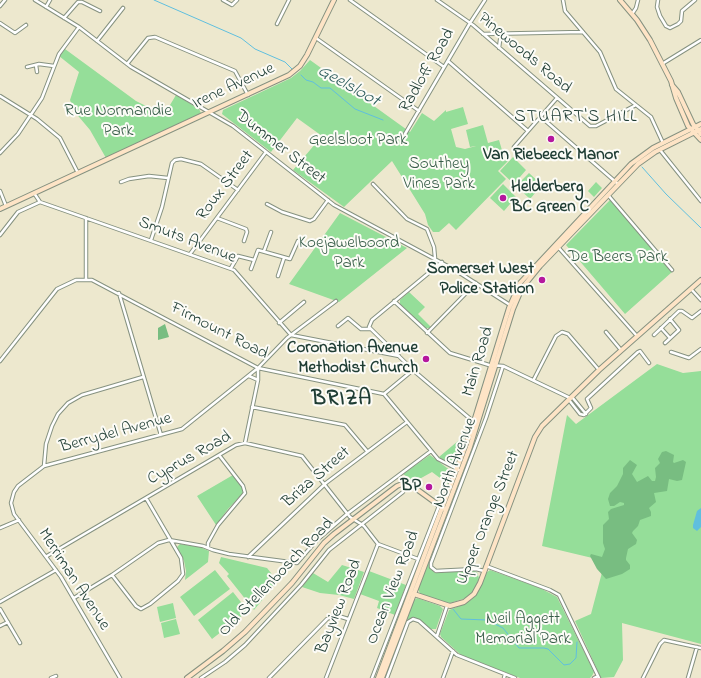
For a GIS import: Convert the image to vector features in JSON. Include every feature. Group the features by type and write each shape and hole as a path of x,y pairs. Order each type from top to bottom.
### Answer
{"street":[{"name":"Dummer Street","path":"35,0 79,27 127,64 233,126 328,200 435,258 512,305"},
{"path":"46,7 50,0"},
{"path":"223,0 232,5 238,0"},
{"path":"276,24 289,0"},
{"name":"Irene Avenue","path":"0,208 210,113 281,80 294,72 307,55 334,0"},
{"path":"350,0 444,67"},
{"name":"Pinewoods Road","path":"437,0 470,23 592,127 636,105"},
{"name":"Radloff Road","path":"405,134 485,0"},
{"path":"562,0 565,11 600,52 616,89 653,119 663,142"},
{"path":"620,0 646,33 672,85 678,92 701,140"},
{"path":"632,14 636,8 638,0"},
{"path":"658,0 657,7 660,16 666,26 670,28 678,24 681,20 682,11 695,0"},
{"path":"64,18 78,2 82,2 100,11"},
{"path":"97,41 123,8"},
{"path":"0,23 15,33 26,25"},
{"path":"0,153 18,134 31,115 46,91 59,54 79,27"},
{"path":"483,34 583,32"},
{"path":"499,48 500,40 504,34"},
{"path":"127,64 148,38 156,37 235,71 248,95"},
{"path":"316,38 419,111"},
{"path":"662,64 701,41"},
{"path":"448,61 528,131"},
{"path":"27,67 36,64 54,66"},
{"path":"36,64 37,72"},
{"path":"0,96 31,115 62,140 78,173"},
{"path":"514,147 557,98"},
{"path":"541,116 616,182"},
{"name":"Main Road","path":"557,246 608,195 616,182 638,164 659,150 696,131 701,124"},
{"name":"Main Road","path":"382,678 442,508 478,422 512,305 526,283 557,246 643,154 663,142 696,131"},
{"path":"659,150 701,201"},
{"name":"Roux Street","path":"190,254 266,152"},
{"path":"151,240 162,207 173,161 178,159 201,164 238,190"},
{"path":"121,182 143,176 168,178"},
{"path":"373,184 407,219 427,229 434,247 435,258"},
{"path":"0,191 6,206"},
{"path":"0,235 18,212 40,202 34,193"},
{"path":"608,195 672,270"},
{"path":"267,204 282,212 310,221 314,219 328,200"},
{"name":"Smuts Avenue","path":"40,202 231,268 241,276 279,323 291,335"},
{"path":"0,361 57,289 70,282 86,279 86,218"},
{"path":"217,218 246,229 247,234 244,241"},
{"path":"264,251 271,232"},
{"path":"250,269 257,251 264,251 284,258 291,258 298,241"},
{"path":"557,246 637,336"},
{"path":"231,268 238,256 254,260"},
{"path":"278,276 284,258"},
{"path":"442,262 394,301 369,324 370,329 413,370 474,422"},
{"name":"Firmount Road","path":"86,279 100,282 258,368 384,394"},
{"name":"Upper Orange Street","path":"447,606 460,604 472,596 477,589 538,431 599,370 701,280"},
{"path":"427,333 476,283"},
{"path":"691,289 701,300"},
{"path":"119,293 161,435"},
{"name":"Berrydel Avenue","path":"12,495 18,486 44,466 183,428 249,376 291,335 336,301"},
{"path":"394,301 450,353 502,366 534,379 571,398 586,414"},
{"path":"279,323 304,302"},
{"path":"654,335 680,311 692,318 701,311"},
{"path":"338,326 348,318 361,330 370,329"},
{"path":"665,343 679,329 670,319"},
{"path":"661,328 670,338"},
{"path":"534,379 556,336 562,332 568,334 599,370"},
{"path":"606,332 622,350"},
{"path":"291,335 382,354 399,356"},
{"path":"382,354 387,351 388,346"},
{"path":"671,352 689,358 701,349"},
{"path":"571,398 581,416 586,414 591,408 586,399 638,352 640,351 649,363"},
{"name":"Main Road","path":"459,470 494,365"},
{"name":"North Avenue","path":"484,571 476,569 436,571 431,567 431,561 486,418 502,366"},
{"path":"245,443 258,380 258,368"},
{"path":"413,370 384,394 438,459 459,470"},
{"path":"249,376 258,380"},
{"path":"44,466 46,444 52,426 58,414 68,403 82,395 143,377"},
{"path":"252,406 345,425 367,451"},
{"name":"Briza Street","path":"247,557 325,484 407,422"},
{"name":"Cyprus Road","path":"46,556 236,445 245,443 302,456 347,514 361,524 378,544"},
{"path":"74,598 112,575 158,544 170,540 203,546 247,557 292,564 299,561 317,540 347,514 431,451"},
{"path":"208,548 208,543 218,525 245,493 243,486 219,455"},
{"name":"Old Stellenbosch Road","path":"190,677 245,632 292,583 324,543 402,484 412,485 442,508"},
{"path":"201,678 231,657 245,645 301,585 326,553 403,492"},
{"name":"Merriman Avenue","path":"12,495 12,507 18,520 56,570 74,598 120,678"},
{"path":"112,575 138,608 142,608 146,607 178,581 183,574 180,558 146,498"},
{"name":"Ocean View Road","path":"372,678 418,559 442,508"},
{"path":"0,528 18,520"},
{"path":"378,544 418,559"},
{"name":"Bayview Road","path":"326,678 378,544"},
{"path":"486,566 550,590 559,595 599,677 594,678"},
{"path":"0,602 56,570"},
{"path":"412,594 447,606 437,636"},
{"name":"Main Road","path":"378,678 412,594"},
{"path":"0,608 20,643"},
{"path":"269,678 327,619 335,615 348,619"},
{"path":"387,678 408,622 413,619 419,621 453,652 461,657 515,678"},
{"path":"0,626 8,622"},
{"path":"643,678 662,641 668,639 701,648"},
{"path":"688,678 697,647"},
{"path":"443,678 453,652"},
{"path":"504,678 505,674"},
{"path":"51,678 56,676"}],"green space":[{"name":"Rue Normandie Park","path":"65,49 136,101 164,115 176,95 199,109 201,113 106,158 90,130 74,111 70,100 79,72 59,56"},
{"path":"310,60 410,132 422,113 434,121 446,110 446,112 463,107 468,124 451,129 456,147 465,149 476,146 470,147 466,130 483,125 488,143 499,140 504,157 508,161 498,171 506,179 456,230 449,223 439,232 433,232 428,225 425,214 392,161 344,207 293,170 322,136 297,118 271,152 222,114 223,110 291,78"},
{"path":"513,157 526,170 514,184 500,171"},
{"path":"529,173 542,185 530,199 516,186"},
{"path":"596,182 602,188 594,197 588,191"},
{"name":"Helderberg BC Green C","path":"503,184 516,197 504,211 490,198"},
{"name":"De Beers Park","path":"610,200 672,272 625,314 566,245"},
{"name":"Koejawelboord Park","path":"340,213 407,248 339,302 289,284"},
{"path":"409,292 425,307 418,314 431,327 430,328 425,328 400,304 400,300"},
{"path":"165,324 169,337 158,340 158,328"},
{"path":"657,364 683,373 701,371 701,644 622,623 623,660 614,677 601,678 575,621 591,614 605,561 542,546 567,415 576,424"},
{"path":"465,435 456,464 451,465 439,457"},
{"path":"666,451 674,455 674,463 683,460 686,462 682,480 677,481 669,479 667,491 654,493 656,502 649,508 651,516 640,520 638,526 632,533 637,540 636,544 628,549 626,560 630,565 630,569 622,574 606,579 597,569 590,556 591,554 602,557 605,549 603,543 603,525 609,519 608,512 611,509 624,505 624,503 620,502 614,506 610,506 608,499 610,493 617,486 623,474 623,468 630,460 637,465 632,474 637,482 648,476 652,481 655,481 655,468 660,463 658,459 662,452"},
{"path":"430,455 451,471 452,475 448,484 432,472 414,482 403,474"},
{"path":"233,475 242,487 243,493 216,525 197,496"},
{"path":"180,544 200,547 209,551 208,562 185,580 186,571 184,561 177,547"},
{"path":"221,557 267,568 271,573 274,581 273,587 254,610 227,576 229,574 219,563"},
{"path":"428,562 431,569 435,573 473,570 477,572 479,578 474,591 466,598 450,603 440,602 420,594 418,588"},
{"path":"342,565 364,572 354,599 339,595 320,593 302,587 313,573 328,582"},
{"path":"215,570 230,589 194,616 180,597"},
{"name":"Neil Aggett Memorial Park","path":"490,570 540,588 557,597 594,672 590,678 520,678 461,655 441,637 440,634 449,610 465,604 472,599 479,590 486,573"},
{"path":"369,571 406,585 395,615 377,608 379,601 360,594"},
{"path":"233,592 248,611 212,639 198,620"},
{"path":"417,598 440,606 443,609 436,629 431,629 416,618 406,620 413,601"},
{"path":"173,603 176,618 160,622 157,607"},
{"path":"176,619 180,634 164,638 161,623"}],"water":[{"path":"701,508 701,527 697,531 693,528 693,525 697,511"}],"waterway":[{"name":"Geelsloot","path":"154,0 241,38 255,49 285,62 292,69"},
{"name":"Geelsloot","path":"301,75 306,80 313,82 321,88 330,88 355,109 383,120"},
{"name":"Geelsloot","path":"642,167 666,194 701,228"},
{"path":"453,609 461,619 487,620 503,628 519,648 548,649 564,665 570,664 576,658 577,642"}],"place":[{"name":"Van Riebeeck Manor","path":"551,139"},
{"name":"Helderberg BC Green C","path":"503,198"},
{"name":"Somerset West Police Station","path":"542,280"},
{"name":"Coronation Avenue Methodist Church","path":"426,359"},
{"name":"BP","path":"429,487"}],"district":[{"name":"STUART'S HILL","path":"576,118"},
{"name":"BRIZA","path":"342,401"}],"park label":[{"name":"Geelsloot Park","path":"358,141"},
{"name":"Southey Vines Park","path":"439,175"}]}
